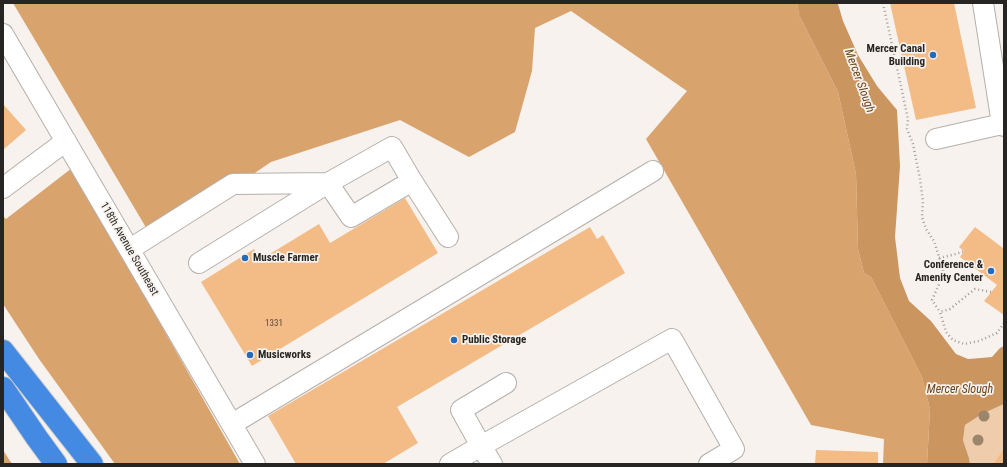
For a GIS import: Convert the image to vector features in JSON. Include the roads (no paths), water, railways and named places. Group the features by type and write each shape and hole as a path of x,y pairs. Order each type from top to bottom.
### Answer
{"highway":[{"path":"3,351 92,464"},
{"path":"3,388 36,438 56,464"}],"street":[{"path":"936,139 1003,125 983,3"},
{"name":"118th Avenue Southeast","path":"3,34 255,464"},
{"path":"3,188 66,141"},
{"path":"199,263 328,183 392,147 448,237"},
{"path":"232,424 653,171"},
{"path":"328,183 351,217 412,181"},
{"path":"130,249 233,184 328,183"},
{"path":"450,464 672,339 734,448 709,464"},
{"path":"492,464 461,410 506,383"}],"water":[{"name":"Mercer Slough","path":"797,3 838,3 843,21 858,55 877,86 897,110 900,166 895,237 900,278 909,301 931,321 956,354 968,359 992,357 1000,348 1004,346 1004,404 982,414 965,425 963,440 970,464 927,464 930,409 922,377 871,277 864,273 858,249 856,174 838,92 799,15"}],"place":[{"name":"Mercer Canal Building","path":"933,55"},
{"name":"Muscle Farmer","path":"245,258"},
{"name":"Conference & Amenity Center","path":"991,271"},
{"name":"Public Storage","path":"454,340"},
{"name":"Musicworks","path":"250,355"}]}
